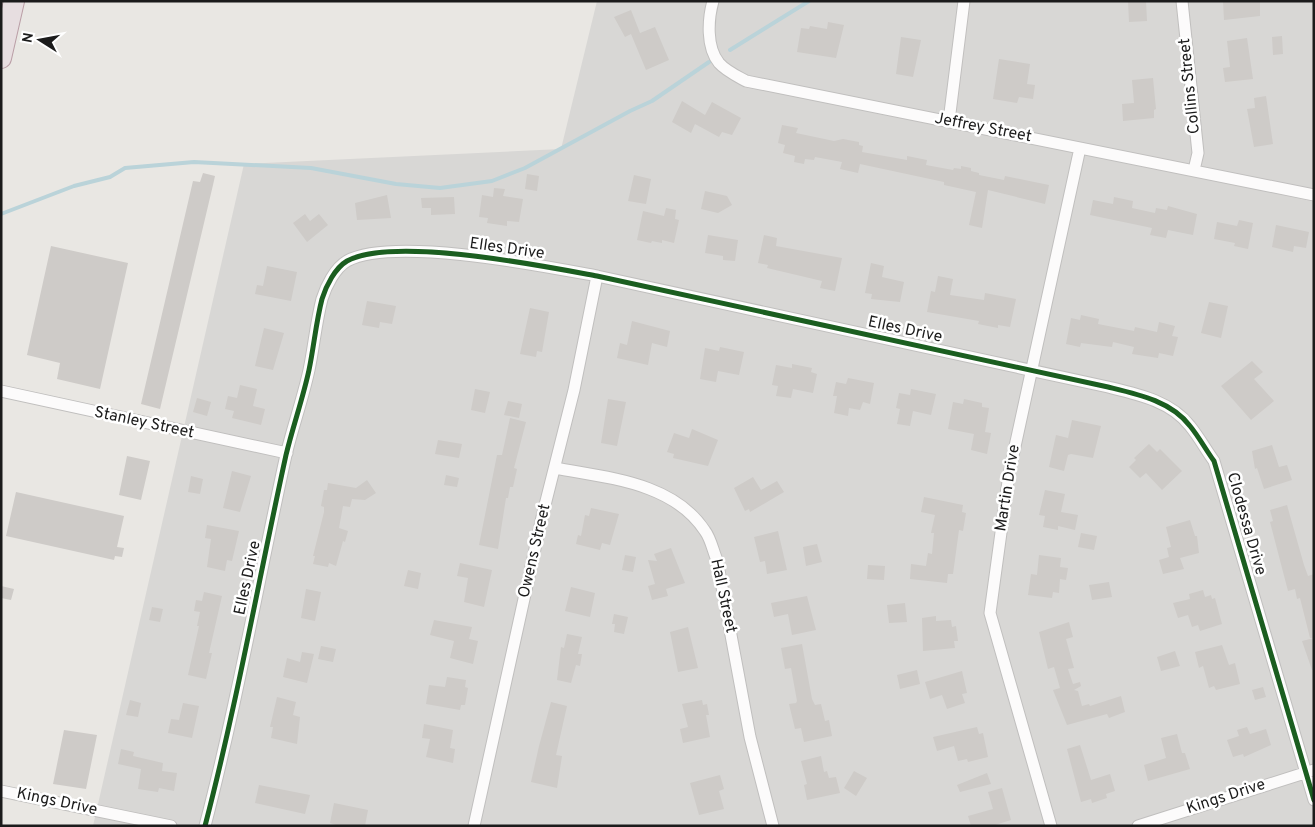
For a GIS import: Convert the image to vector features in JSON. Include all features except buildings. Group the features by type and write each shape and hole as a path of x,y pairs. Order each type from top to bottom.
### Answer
{"highway":[{"path":"1,58 14,1"}],"street":[{"name":"Jeffrey Street","path":"713,1 709,17 712,48 718,62 746,81 1314,195"},
{"path":"949,121 964,1"},
{"name":"Collins Street","path":"1182,1 1198,153 1194,170"},
{"name":"Martin Drive","path":"1051,826 990,613 1009,474 1080,148"},
{"name":"Elles Drive","path":"205,826 252,621 287,453 309,371 322,297 336,271 347,261 374,252 450,254 523,262 597,276 1031,370"},
{"name":"Owens Street","path":"474,826 574,390 597,276"},
{"name":"Clodessa Drive","path":"1031,370 1137,394 1166,405 1189,424 1214,461 1310,771 1314,800"},
{"name":"Stanley Street","path":"1,391 287,453"},
{"name":"Hall Street","path":"555,468 633,484 661,493 686,509 706,532 717,560 750,737 773,826"},
{"name":"Kings Drive","path":"1138,826 1310,771"},
{"name":"Kings Drive","path":"1,791 171,826"}],"shaded area":[{"path":"597,1 1314,1 1314,826 93,826 244,164 561,149"}],"waterway":[{"path":"730,50 809,1"},
{"path":"1,214 74,186 110,177 125,168 194,162 311,168 396,184 440,188 492,181 525,168 652,101 709,62"}],"cycle path":[{"path":"205,826 238,687 286,455 309,370 322,299 332,278 347,261 369,254 398,251 469,255 597,276 1108,387 1153,400 1173,410 1190,426 1214,461 1314,800"}]}
